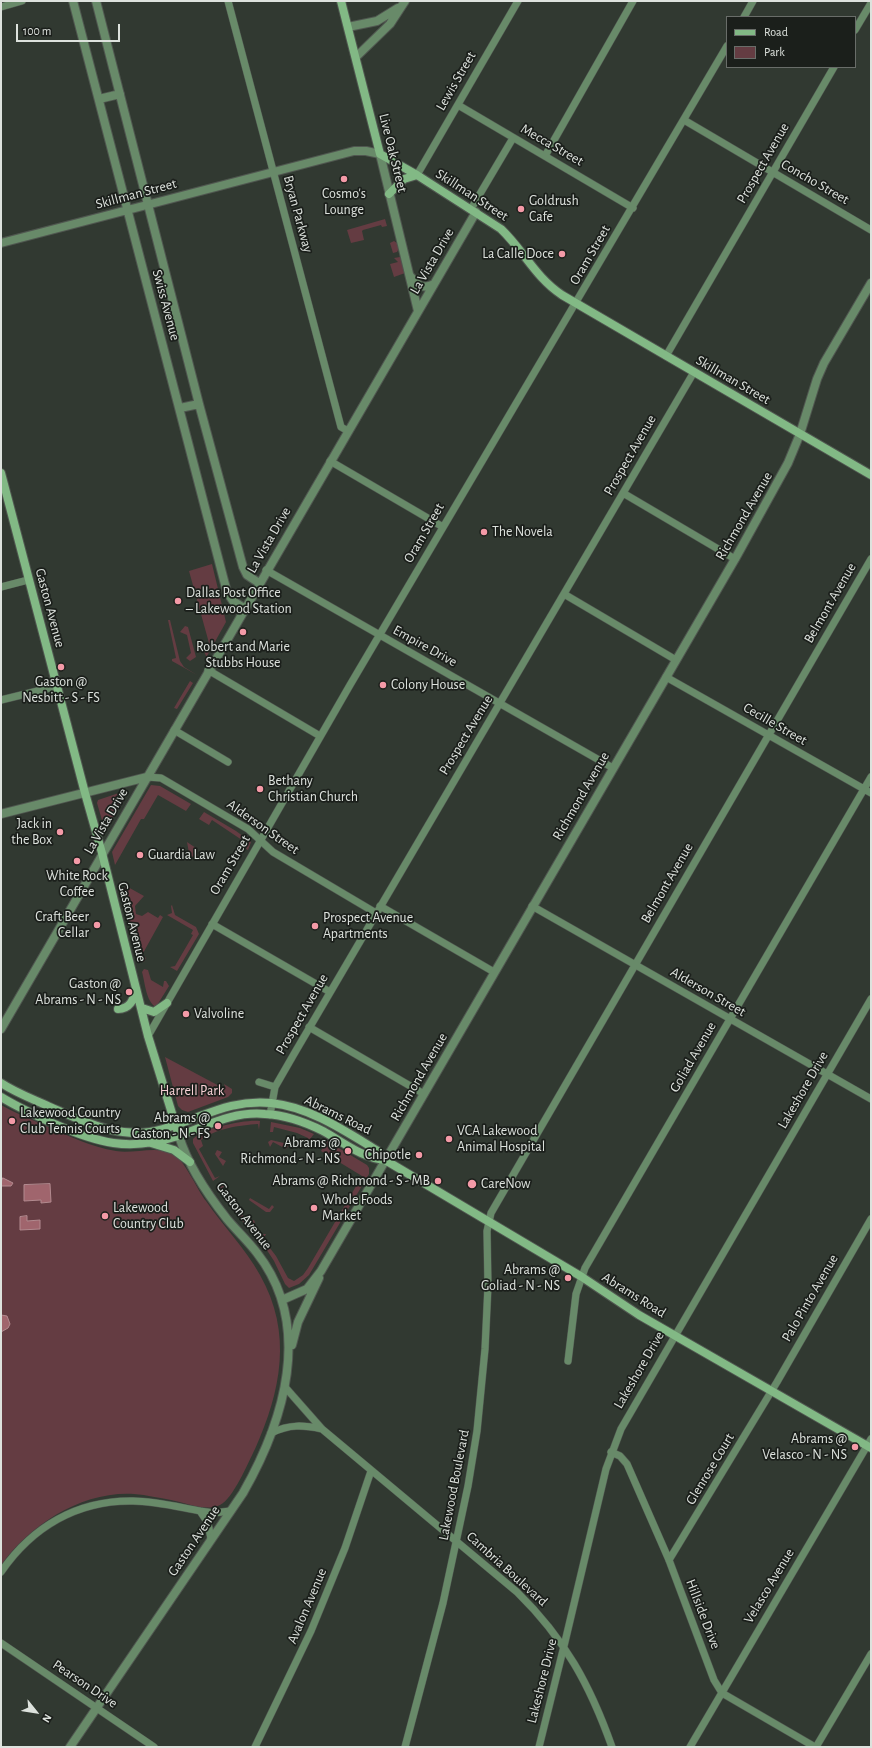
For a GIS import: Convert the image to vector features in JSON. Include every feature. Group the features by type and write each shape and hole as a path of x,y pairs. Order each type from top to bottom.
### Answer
{"main road":[{"name":"Live Oak Street","path":"341,1 380,154"},
{"name":"Skillman Street","path":"380,154 417,174 496,224 512,239 536,273 551,287 666,356 871,475"},
{"path":"389,194 404,179 417,174"},
{"name":"Gaston Avenue","path":"1,473 28,580 58,686 84,793 102,853 148,1036 179,1136"},
{"path":"118,1009 124,1009 130,1004 136,991"},
{"path":"142,1008 154,1012 166,1003"},
{"name":"Abrams Road","path":"1,1083 15,1091 104,1129 127,1133 153,1132 231,1105 272,1103 314,1115 378,1151 385,1160 582,1277 674,1335 870,1444"},
{"name":"Abrams Road","path":"1,1097 23,1110 64,1128 83,1136 108,1143 126,1145 149,1143 179,1136 233,1116 244,1114 270,1115 303,1123 322,1131 372,1159 385,1160"},
{"path":"64,1128 70,1115"},
{"path":"149,1143 174,1150 190,1162"}],"street":[{"path":"1,7 22,1"},
{"name":"Swiss Avenue","path":"73,1 228,592 233,601 244,608"},
{"name":"Swiss Avenue","path":"96,1 199,404 243,566 247,575 259,583"},
{"name":"Bryan Parkway","path":"228,1 341,427 348,431"},
{"name":"Lewis Street","path":"417,174 518,1"},
{"path":"545,156 633,1"},
{"path":"745,16 753,1"},
{"path":"348,27 381,19 404,3"},
{"path":"356,57 390,24 404,3"},
{"path":"856,28 871,3"},
{"name":"Oram Street","path":"148,1036 260,839 379,635 526,384 633,208 726,48"},
{"name":"Prospect Avenue","path":"666,356 833,68"},
{"path":"99,99 120,94"},
{"name":"Mecca Street","path":"458,104 633,208"},
{"name":"Concho Street","path":"684,120 871,230"},
{"name":"La Vista Drive","path":"1,1029 266,570 434,284 513,138"},
{"name":"Skillman Street","path":"1,243 354,151 366,151 380,154"},
{"name":"Live Oak Street","path":"380,154 418,311"},
{"path":"410,275 422,287 426,288 434,284"},
{"name":"Richmond Avenue","path":"282,1300 307,1289 321,1272 532,906 735,559 778,484 800,434 817,379 833,347 871,283"},
{"name":"Prospect Avenue","path":"270,1115 275,1087 309,1027 694,372"},
{"path":"180,408 199,404"},
{"path":"330,461 443,527"},
{"path":"623,493 735,559"},
{"name":"Belmont Avenue","path":"488,1222 491,1213 518,1164 871,559"},
{"name":"Empire Drive","path":"266,570 613,768"},
{"path":"1,587 28,580"},
{"path":"564,594 676,660"},
{"path":"208,670 320,736"},
{"name":"Cecille Street","path":"666,677 868,791"},
{"path":"1,700 58,686"},
{"path":"174,730 228,762"},
{"name":"Alderson Street","path":"1,814 146,777 161,778 248,829 273,852 494,972"},
{"name":"Goliad Avenue","path":"568,1361 576,1294 585,1268 730,1019 868,791 871,777"},
{"name":"Alderson Street","path":"532,906 871,1099"},
{"path":"212,924 330,992"},
{"name":"Lakeshore Drive","path":"539,1747 611,1452 633,1406 871,999"},
{"path":"309,1027 424,1094"},
{"path":"259,1082 275,1087"},
{"name":"Gaston Avenue","path":"70,1747 230,1511 252,1475 272,1433 285,1387 289,1355 288,1324 282,1300 265,1265 215,1202 190,1162 179,1136"},
{"name":"Palo Pinto Avenue","path":"772,1390 871,1219"},
{"name":"Lakewood Boulevard","path":"406,1747 443,1603 470,1478 482,1389 486,1326 488,1222"},
{"path":"289,1355 296,1327 317,1285 321,1272"},
{"name":"Cambria Boulevard","path":"285,1387 322,1429 371,1471 457,1540 535,1609 564,1646 581,1674 602,1717 612,1747"},
{"name":"Glenrose Court","path":"669,1560 772,1390"},
{"path":"272,1433 283,1427 296,1425 322,1429"},
{"name":"Velasco Avenue","path":"690,1747 870,1444"},
{"name":"Hillside Drive","path":"611,1452 620,1456 627,1464 669,1560 714,1680 722,1693"},
{"name":"Avalon Avenue","path":"255,1747 311,1630 345,1548 371,1471"},
{"path":"1,1572 19,1549 39,1530 66,1514 78,1509 106,1502 134,1501 214,1513 230,1511"},
{"path":"200,1511 208,1523 211,1539"},
{"name":"Pearson Drive","path":"1,1643 154,1747"},
{"path":"722,1693 815,1747 871,1654"}],"green space":[{"path":"385,219 387,226 382,227 381,225 363,230 364,240 351,243 347,230"},
{"path":"394,241 397,243 399,248 397,252 393,253 390,243"},
{"path":"394,258 402,258 405,273 394,277 390,264 398,262"},
{"path":"212,564 226,622 206,656 203,649 209,643 189,571"},
{"path":"168,620 170,620 180,661 184,667 197,675 172,661 172,659 176,658"},
{"path":"185,626 188,627 196,657 190,661 186,658 191,653 187,635 180,632"},
{"path":"190,681 193,683 177,709 174,708"},
{"path":"151,785 160,786 191,804 186,811 158,795 144,819 141,819 115,865 112,852"},
{"path":"122,792 125,797 108,825 104,827 97,803 98,800"},
{"path":"204,812 236,831 251,842 248,850 246,849 248,844 212,820 209,825 199,819"},
{"path":"187,842 196,848 193,852 198,855 195,859 189,853"},
{"path":"126,886 144,896 135,906 136,914 142,916 148,912 158,918 160,915 163,917 142,955 146,958 144,962 138,960 122,892"},
{"path":"172,905 175,915 196,927 199,934 177,971 170,967 175,966 193,935 191,934 193,930 167,915 172,913"},
{"path":"144,969 148,970 151,980 163,987 164,981 166,981 169,986 156,1007 150,1001 146,991 142,972"},
{"name":"Harrell Park","path":"165,1057 223,1088 225,1087 224,1084 232,1089 232,1093 228,1097 188,1112 182,1110 178,1106"},
{"path":"1,1105 63,1134 98,1147 123,1152 160,1150 167,1151 177,1157 186,1168 206,1201 248,1256 260,1275 270,1297 277,1318 280,1340 280,1362 277,1384 271,1406 255,1449 240,1480 230,1496 220,1505 209,1508 134,1494 96,1498 77,1504 59,1513 43,1524 27,1536 1,1565"},
{"path":"245,1121 260,1121 259,1130 258,1124 243,1125 220,1130 201,1140 203,1146 199,1149 215,1178 220,1176 213,1181 193,1143 193,1139 206,1131 225,1125"},
{"path":"271,1122 300,1128 314,1134 306,1144 308,1138 297,1133 274,1127 273,1132 270,1132"},
{"path":"271,1140 289,1145 286,1149 273,1142 270,1147 268,1142"},
{"path":"327,1141 367,1165 369,1168 369,1174 309,1275 299,1284 289,1288 285,1284 274,1261 259,1238 266,1234 263,1239 276,1256 288,1278 294,1281 303,1275 308,1268 362,1176 321,1151"},
{"path":"217,1150 222,1152 219,1157 226,1161 223,1166 215,1154"},
{"path":"224,1184 226,1185 222,1188 248,1222 254,1220 255,1223 247,1227 218,1189"},
{"path":"250,1198 269,1209 272,1205 274,1207 270,1212 266,1212 249,1200"}],"shaded area":[{"path":"3,1178 13,1183 11,1186 1,1186"},
{"path":"50,1184 51,1202 41,1203 41,1200 24,1201 24,1185"},
{"path":"27,1216 27,1221 40,1220 40,1229 20,1230 20,1217"},
{"path":"1,1315 7,1316 10,1324 8,1328 1,1332"}],"place":[{"name":"Cosmo's Lounge","path":"344,179"},
{"name":"Goldrush Cafe","path":"521,209"},
{"name":"La Calle Doce","path":"562,254"},
{"name":"The Novela","path":"484,532"},
{"name":"Dallas Post Office – Lakewood Station","path":"178,601"},
{"name":"Robert and Marie Stubbs House","path":"243,632"},
{"name":"Gaston @ Nesbitt - S - FS","path":"61,667"},
{"name":"Colony House","path":"383,685"},
{"name":"Bethany Christian Church","path":"260,789"},
{"name":"Jack in the Box","path":"60,832"},
{"name":"Guardia Law","path":"140,855"},
{"name":"White Rock Coffee","path":"77,861"},
{"name":"Craft Beer Cellar","path":"97,925"},
{"name":"Prospect Avenue Apartments","path":"315,926"},
{"name":"Gaston @ Abrams - N - NS","path":"129,992"},
{"name":"Valvoline","path":"186,1014"},
{"name":"Lakewood Country Club Tennis Courts","path":"12,1121"},
{"name":"Abrams @ Gaston - N - FS","path":"218,1126"},
{"name":"VCA Lakewood Animal Hospital","path":"449,1139"},
{"name":"Abrams @ Richmond - N - NS","path":"348,1151"},
{"name":"Chipotle","path":"419,1155"},
{"name":"Abrams @ Richmond - S - MB","path":"438,1181"},
{"name":"CareNow","path":"472,1184"},
{"name":"Whole Foods Market","path":"314,1208"},
{"name":"Lakewood Country Club","path":"105,1216"},
{"name":"Abrams @ Goliad - N - NS","path":"568,1278"},
{"name":"Abrams @ Velasco - N - NS","path":"855,1447"}]}
